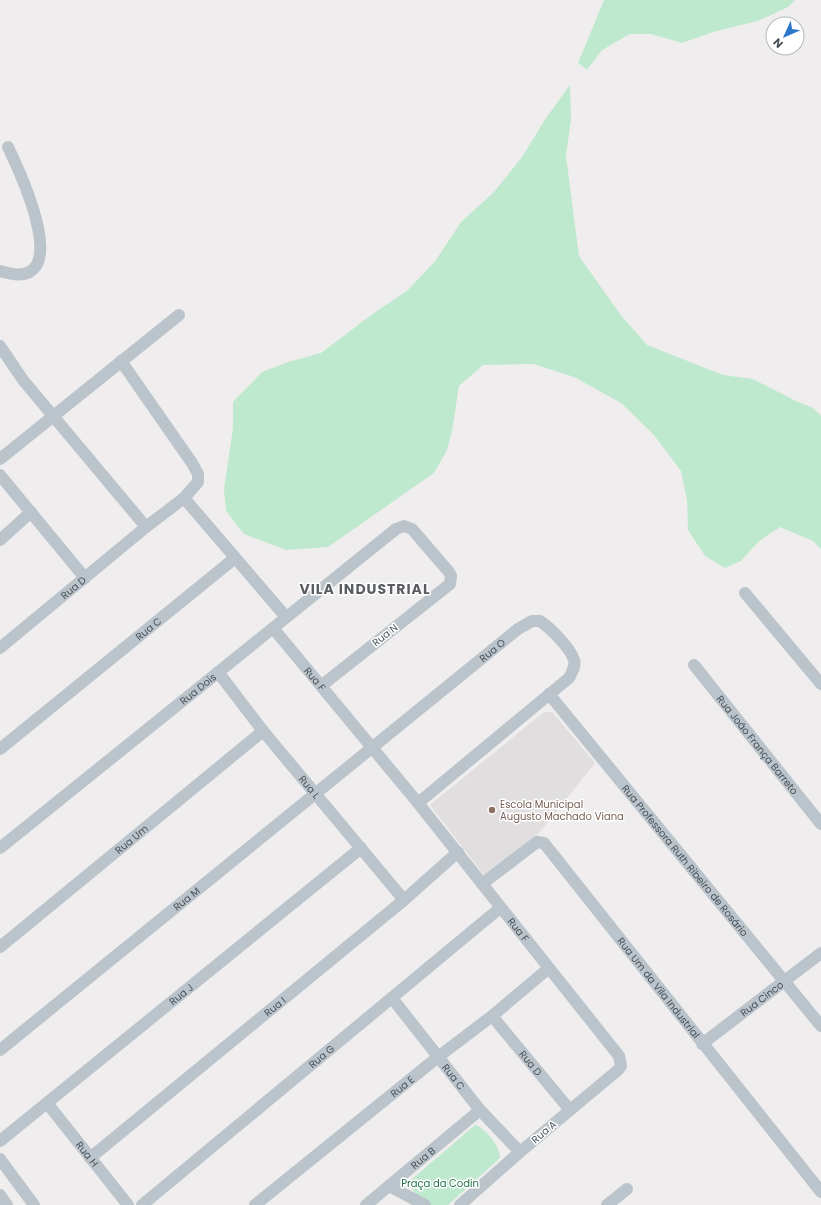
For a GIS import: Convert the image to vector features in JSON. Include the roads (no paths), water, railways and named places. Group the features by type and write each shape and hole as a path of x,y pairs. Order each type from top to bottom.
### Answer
{"street":[{"path":"0,271 10,274 24,273 32,270 38,263 41,255 39,228 31,198 8,148"},
{"path":"0,459 54,417 179,314"},
{"path":"0,346 23,380 146,527"},
{"name":"Rua D","path":"0,648 146,527 184,498 197,484 198,474 121,361"},
{"path":"0,475 85,578"},
{"path":"184,498 286,617"},
{"path":"0,540 31,512"},
{"name":"Rua N","path":"321,686 450,584 451,576 449,572 412,529 404,526 396,529"},
{"name":"Rua Dois","path":"0,848 396,529"},
{"name":"Rua C","path":"0,749 235,558"},
{"path":"745,593 821,684"},
{"name":"Rua O","path":"373,747 518,629 532,621 540,621 547,626 564,644 574,659 573,672 569,678 549,694"},
{"name":"Rua F","path":"273,628 373,747 458,852 500,908 620,1056"},
{"name":"Rua João França Barreto","path":"694,665 821,824"},
{"name":"Rua L","path":"218,672 263,731 404,900"},
{"path":"418,803 549,694"},
{"name":"Rua Professora Ruth Ribeiro de Rosário","path":"549,694 821,1026"},
{"name":"Rua Um","path":"0,946 263,731"},
{"name":"Rua M","path":"0,1050 373,747"},
{"name":"Rua Um da Vila Industrial","path":"482,884 537,842 544,843 702,1044 821,1192"},
{"name":"Rua J","path":"0,1141 362,848"},
{"name":"Rua I","path":"90,1158 404,900 458,852"},
{"name":"Rua G","path":"142,1205 500,908"},
{"name":"Rua Cinco","path":"702,1044 821,953"},
{"name":"Rua E","path":"255,1205 438,1057 492,1016 549,968"},
{"name":"Rua C","path":"392,998 480,1110 520,1152"},
{"name":"Rua D","path":"492,1016 570,1110"},
{"name":"Rua A","path":"460,1205 520,1152 618,1070 621,1066 620,1056"},
{"name":"Rua H","path":"47,1103 128,1205"},
{"name":"Rua B","path":"366,1205 480,1110"},
{"path":"0,1159 34,1205"},
{"path":"389,1186 425,1205"},
{"path":"606,1205 627,1189"},
{"path":"0,1195 7,1205"}],"place":[{"name":"Escola Municipal Augusto Machado Viana","path":"492,810"}],"district":[{"name":"VILA INDUSTRIAL","path":"365,589"}],"park label":[{"name":"Praça da Codin","path":"440,1183"}]}
